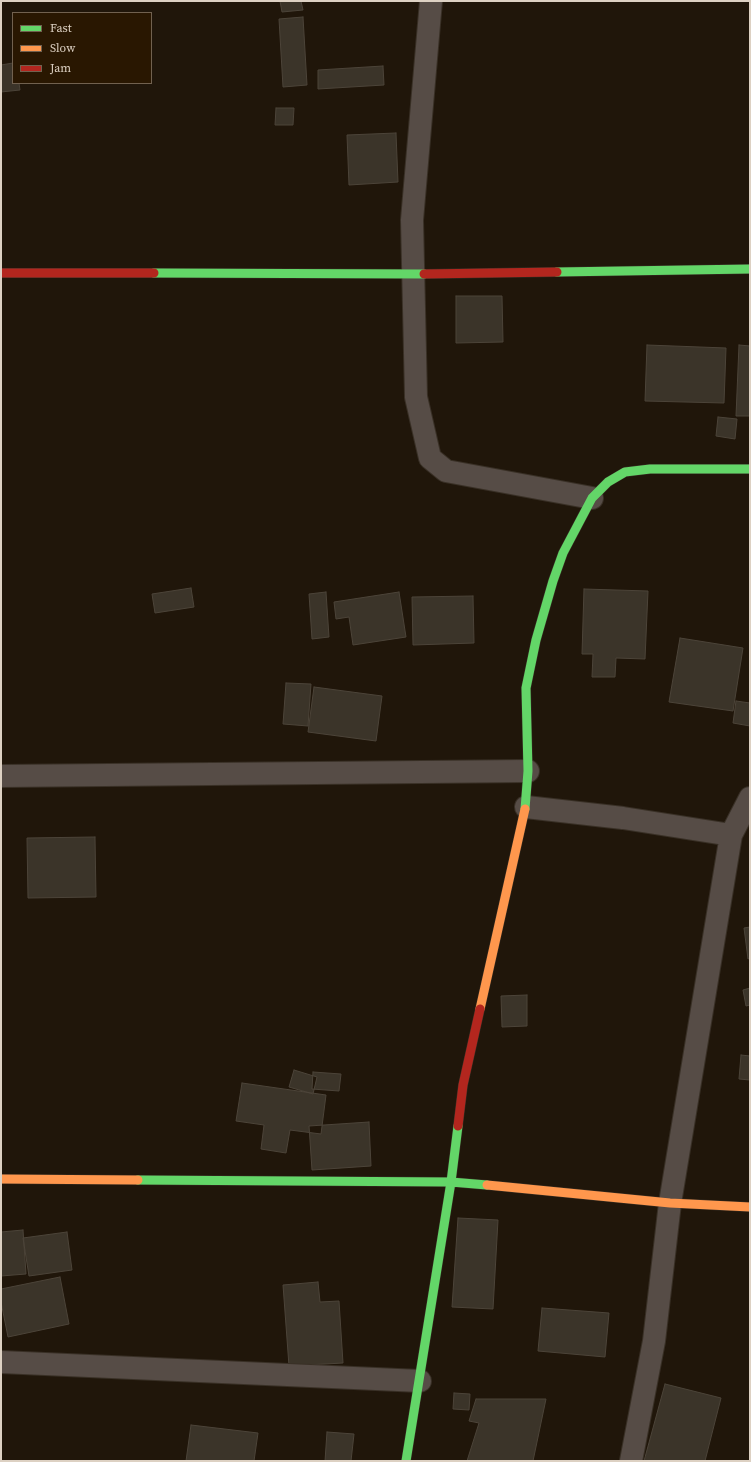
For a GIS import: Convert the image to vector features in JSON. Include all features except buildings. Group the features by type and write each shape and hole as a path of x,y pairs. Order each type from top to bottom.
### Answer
{"street":[{"path":"431,1 412,220 416,397 430,458 446,471 592,498"},
{"path":"1,273 414,274 750,269"},
{"path":"406,1461 451,1182 463,1085 526,807 528,771 526,688 530,665 553,581 567,546 592,498 608,482 625,472 650,469 750,469"},
{"path":"1,776 528,771"},
{"path":"631,1461 654,1341 670,1203 731,835 750,798"},
{"path":"526,807 623,818 731,835"},
{"path":"1,1179 451,1182 670,1203 750,1207"},
{"path":"1,1362 420,1381"}],"traffic: fast":[{"path":"557,272 750,269"},
{"path":"154,273 424,274"},
{"path":"525,809 528,771 526,688 536,640 553,581 563,553 592,498 608,482 625,472 650,469 750,469"},
{"path":"406,1461 451,1182 458,1126"},
{"path":"138,1180 451,1182 487,1185"}],"traffic: slow":[{"path":"480,1009 525,809"},
{"path":"1,1179 138,1180"},
{"path":"487,1185 670,1203 750,1207"}],"traffic: jam":[{"path":"424,274 557,272"},
{"path":"1,273 154,273"},
{"path":"458,1126 463,1085 480,1009"}]}
